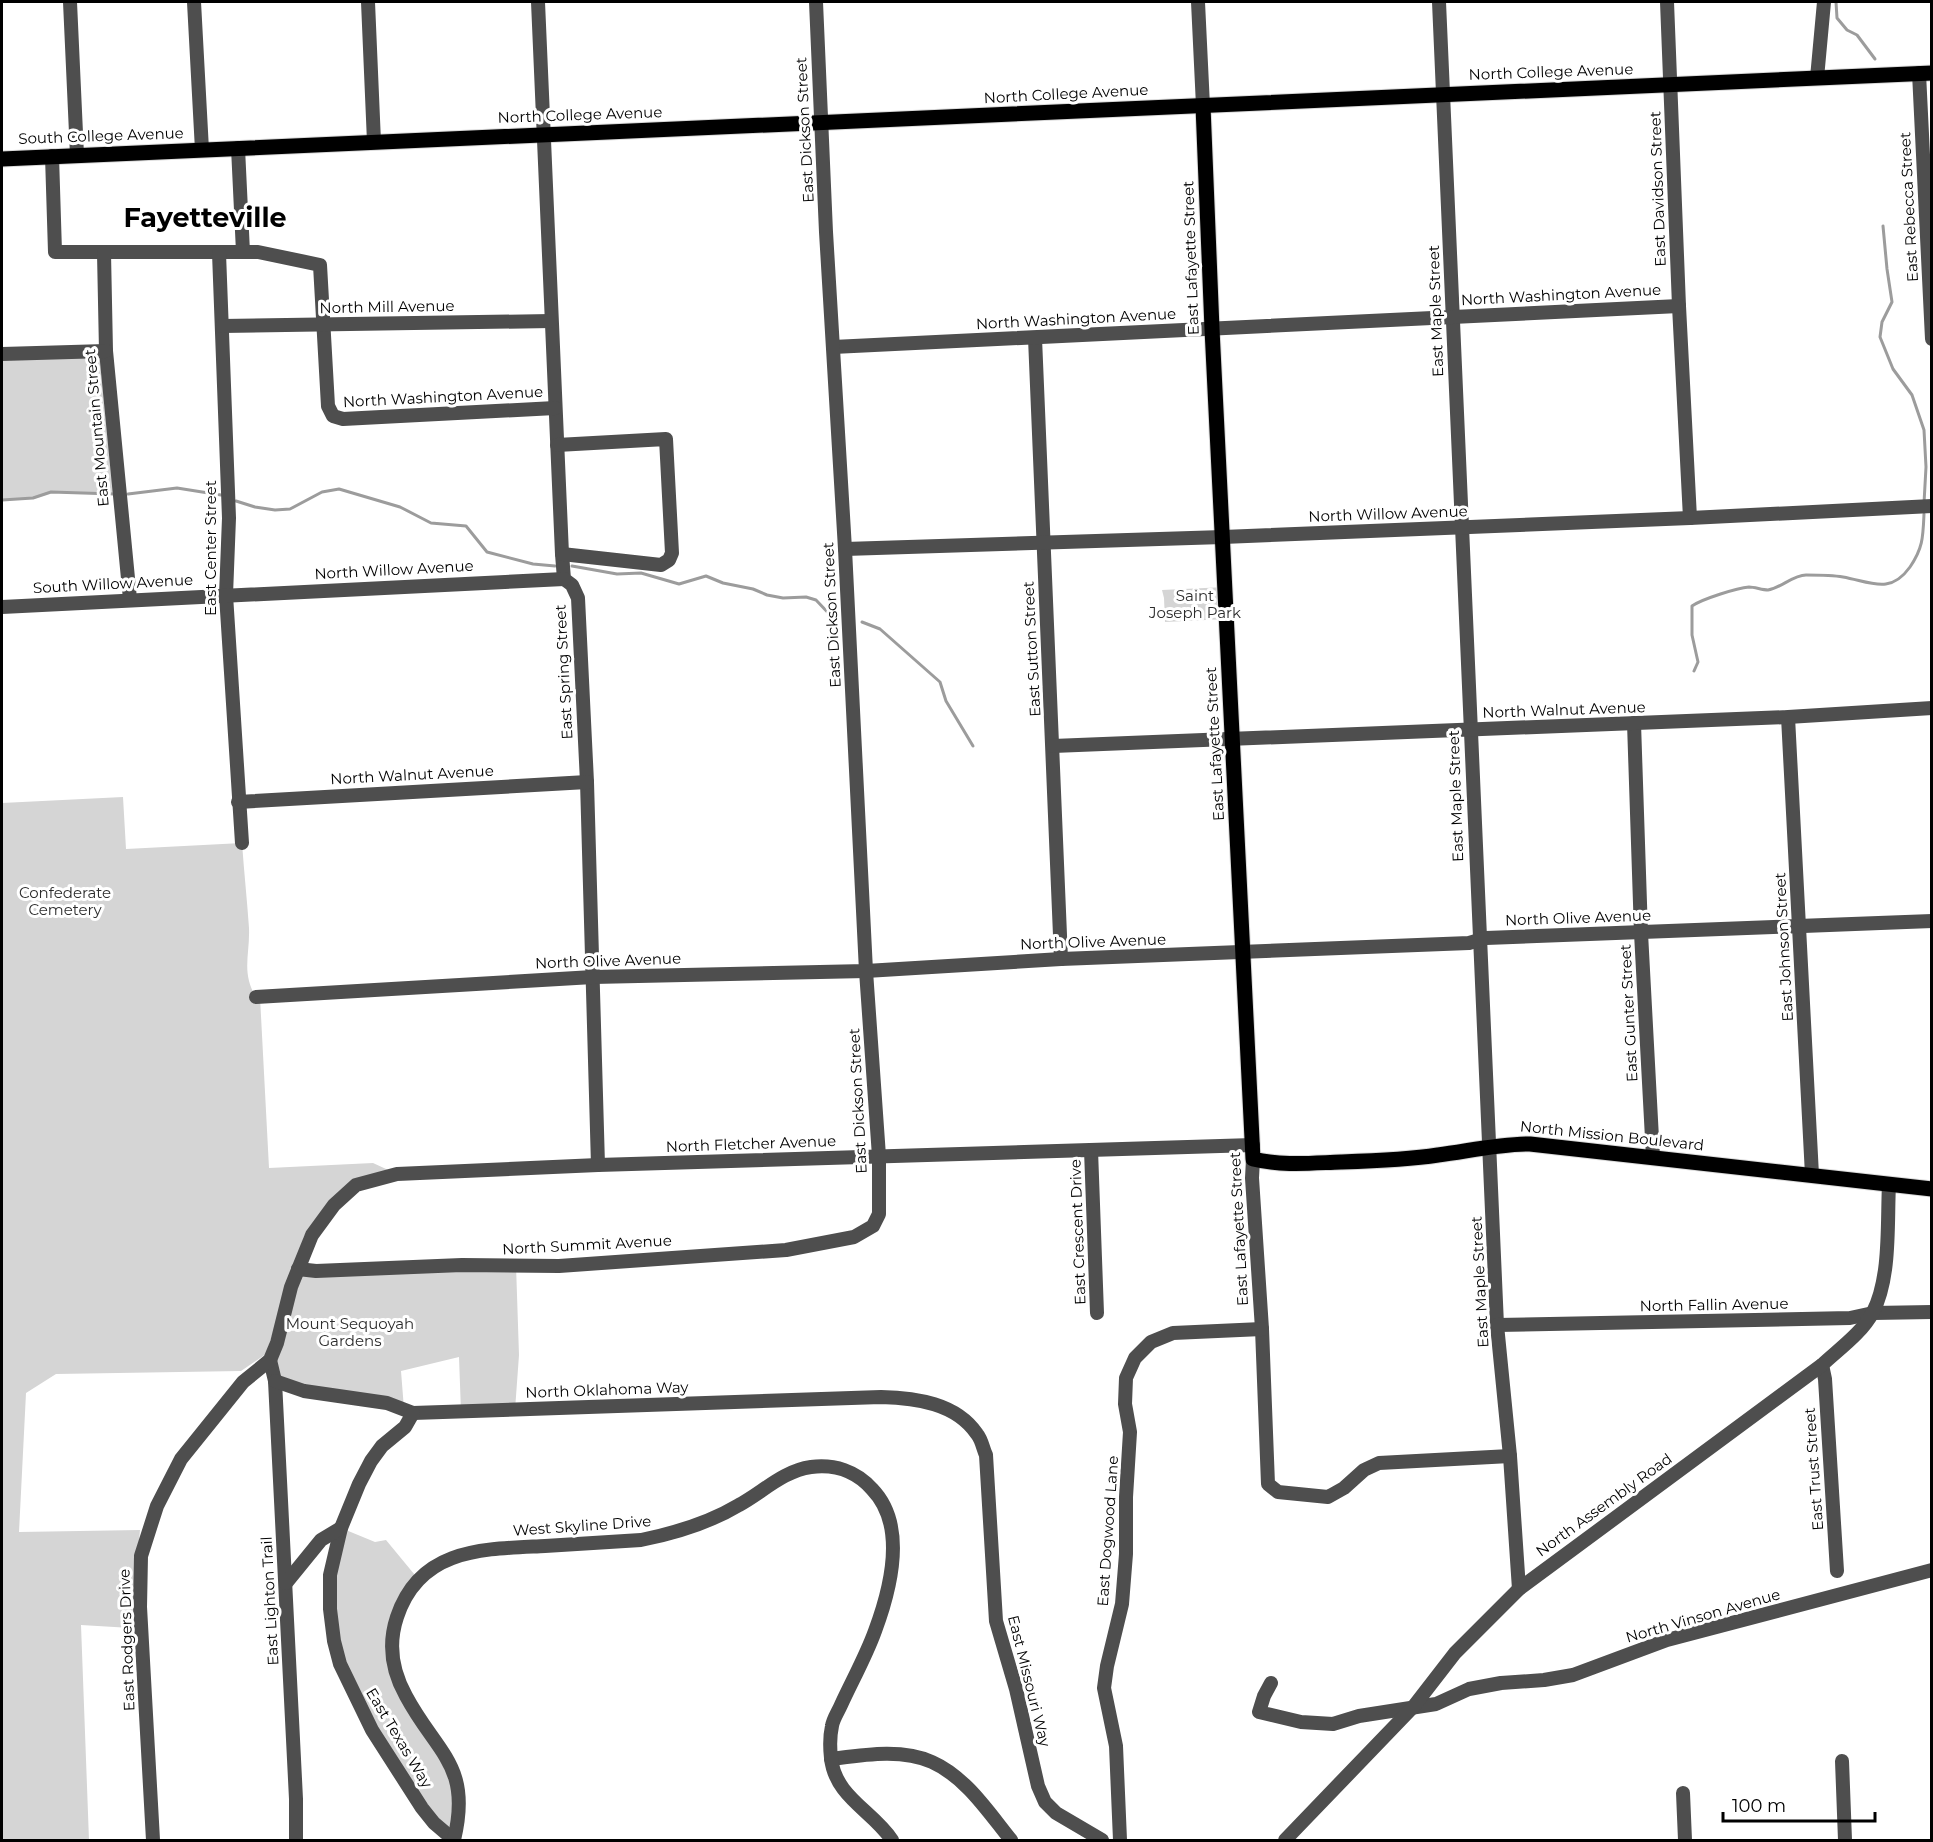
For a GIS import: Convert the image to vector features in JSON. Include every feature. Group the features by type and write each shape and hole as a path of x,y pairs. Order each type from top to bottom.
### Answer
{"main road":[{"name":"North College Avenue","path":"202,150 1925,73"},
{"name":"East Lafayette Street","path":"1203,106 1253,1152"},
{"name":"South College Avenue","path":"2,159 202,150"},
{"name":"North Mission Boulevard","path":"1253,1152 1273,1164 1293,1164 1416,1158 1510,1144 1530,1144 1932,1189"}],"street":[{"path":"70,2 77,155"},
{"path":"194,2 202,150"},
{"path":"368,2 374,142"},
{"name":"East Spring Street","path":"538,2 562,554 564,579 572,585 578,598 587,782 598,1165"},
{"name":"East Dickson Street","path":"816,2 866,970 879,1156 879,1214 873,1226"},
{"name":"East Lafayette Street","path":"1198,2 1203,106"},
{"name":"East Maple Street","path":"1439,2 1497,1325 1510,1456 1519,1589"},
{"name":"East Davidson Street","path":"1667,2 1690,518"},
{"path":"1817,78 1824,2"},
{"name":"East Rebecca Street","path":"1925,73 1932,339"},
{"path":"238,148 243,252"},
{"path":"52,156 55,252 243,252 273,255 320,265 323,324"},
{"name":"East Mountain Street","path":"104,253 106,351 130,599"},
{"name":"East Center Street","path":"219,253 229,518 226,594 242,843"},
{"name":"North Washington Avenue","path":"833,347 1679,306"},
{"name":"North Mill Avenue","path":"222,326 551,321"},
{"name":"North Washington Avenue","path":"323,324 327,406 333,416 343,418 555,408"},
{"name":"East Sutton Street","path":"1035,338 1061,959"},
{"path":"2,354 106,351"},
{"path":"557,445 666,439 672,553 669,560 661,565 562,554"},
{"name":"North Willow Avenue","path":"845,549 1223,537 1932,506"},
{"name":"North Willow Avenue","path":"226,594 564,579"},
{"name":"South Willow Avenue","path":"2,607 226,594"},
{"name":"North Walnut Avenue","path":"1053,746 1788,717 1932,708"},
{"name":"East Johnson Street","path":"1788,717 1812,1175"},
{"name":"East Gunter Street","path":"1634,723 1641,933 1653,1157"},
{"name":"North Walnut Avenue","path":"238,802 587,782"},
{"name":"North Olive Avenue","path":"256,997 593,977 866,970 1061,959 1469,943 1486,938 1932,921"},
{"name":"North Fletcher Avenue","path":"298,1269 312,1235 334,1205 356,1185 397,1174 598,1165 1091,1150 1253,1152"},
{"name":"East Crescent Drive","path":"1091,1150 1097,1313"},
{"name":"East Lafayette Street","path":"1253,1152 1252,1178 1262,1329 1268,1484 1278,1492 1328,1497 1344,1488 1364,1470 1379,1463 1510,1456"},
{"name":"North Assembly Road","path":"1285,1840 1414,1706 1455,1653 1519,1589 1822,1365 1857,1333 1872,1313 1885,1274 1889,1184"},
{"name":"North Summit Avenue","path":"298,1269 316,1271 462,1265 559,1266 786,1250 854,1237 873,1226"},
{"path":"270,1360 298,1269"},
{"name":"North Fallin Avenue","path":"1497,1325 1850,1318 1872,1313 1932,1312"},
{"name":"East Dogwood Lane","path":"1120,1840 1116,1746 1104,1688 1122,1604 1126,1554 1126,1497 1130,1432 1125,1404 1126,1378 1135,1358 1151,1342 1173,1333 1262,1329"},
{"name":"East Lighton Trail","path":"270,1360 275,1381 286,1583 296,1840"},
{"name":"East Rodgers Drive","path":"153,1840 140,1607 141,1556 157,1506 181,1459 243,1382 270,1360"},
{"name":"East Trust Street","path":"1822,1365 1825,1379 1837,1571"},
{"name":"North Oklahoma Way","path":"275,1381 304,1391 387,1403 413,1413 881,1396 906,1397 944,1406"},
{"name":"East Missouri Way","path":"944,1406 963,1418 978,1435 986,1455 996,1621 1016,1689 1038,1786 1045,1802 1056,1813 1102,1840"},
{"name":"East Texas Way","path":"413,1413 405,1427 382,1446 371,1461 341,1528 330,1575 330,1609 340,1665 372,1730 422,1808 434,1823 454,1840"},
{"name":"West Skyline Drive","path":"454,1840 460,1811 453,1769 407,1699 394,1666 392,1649 393,1627 400,1606 411,1588 425,1572 440,1563 481,1550 641,1540 685,1530 723,1514 787,1474 807,1467 824,1465 853,1473 879,1495 890,1518 893,1535 888,1586 875,1631 832,1726 831,1759"},
{"path":"286,1583 321,1539 341,1528"},
{"name":"North Vinson Avenue","path":"1271,1683 1259,1712 1301,1722 1333,1724 1359,1716 1436,1704 1468,1689 1573,1675 1667,1640 1932,1570"},
{"path":"892,1840 845,1793 837,1780 831,1759 878,1754 920,1758 933,1762 947,1770 967,1788 1011,1840"},
{"path":"1842,1761 1845,1840"},
{"path":"1683,1793 1684,1840"}],"green space":[{"path":"106,351 120,494 51,492 33,498 2,500 2,355"},
{"name":"Saint Joseph Park","path":"1226,587 1227,619 1165,622 1162,590"},
{"name":"Confederate Cemetery","path":"123,797 126,849 242,843 249,928 247,971 251,988 256,997 260,997 269,1168 373,1163 397,1174 345,1187 304,1236 266,1354 241,1371 56,1374 26,1393 19,1532 140,1530 131,1628 81,1625 89,1840 2,1840 2,803"},
{"name":"Mount Sequoyah Gardens","path":"516,1265 519,1355 515,1410 461,1412 459,1357 401,1371 404,1409 275,1381 277,1343 298,1269"},
{"path":"341,1528 375,1542 386,1540 419,1580 400,1606 394,1666 453,1769 454,1840 432,1820 348,1684 330,1609"}],"waterway":[{"path":"1836,2 1837,18 1847,30 1857,35 1875,59"},
{"path":"1883,226 1892,302 1882,322 1880,337 1893,369 1912,395 1924,430 1926,467 1924,503"},
{"path":"128,494 177,488 221,495"},
{"path":"236,501 275,510 290,509 322,492 339,489 400,507 431,523 466,526 487,552 533,564 555,566"},
{"path":"2,500 33,498 51,492 114,494"},
{"path":"1694,671 1698,662 1692,635 1692,606 1711,597 1744,588 1773,589 1801,576 1839,576 1880,584 1895,581 1903,576 1918,554 1923,536 1924,514"},
{"path":"572,566 617,574 641,573 679,584 706,576 767,595 783,598 806,597 816,600 834,619"},
{"path":"862,622 880,629 940,682 946,701 973,746"}],"district":[{"name":"Fayetteville","path":"205,218"}]}
